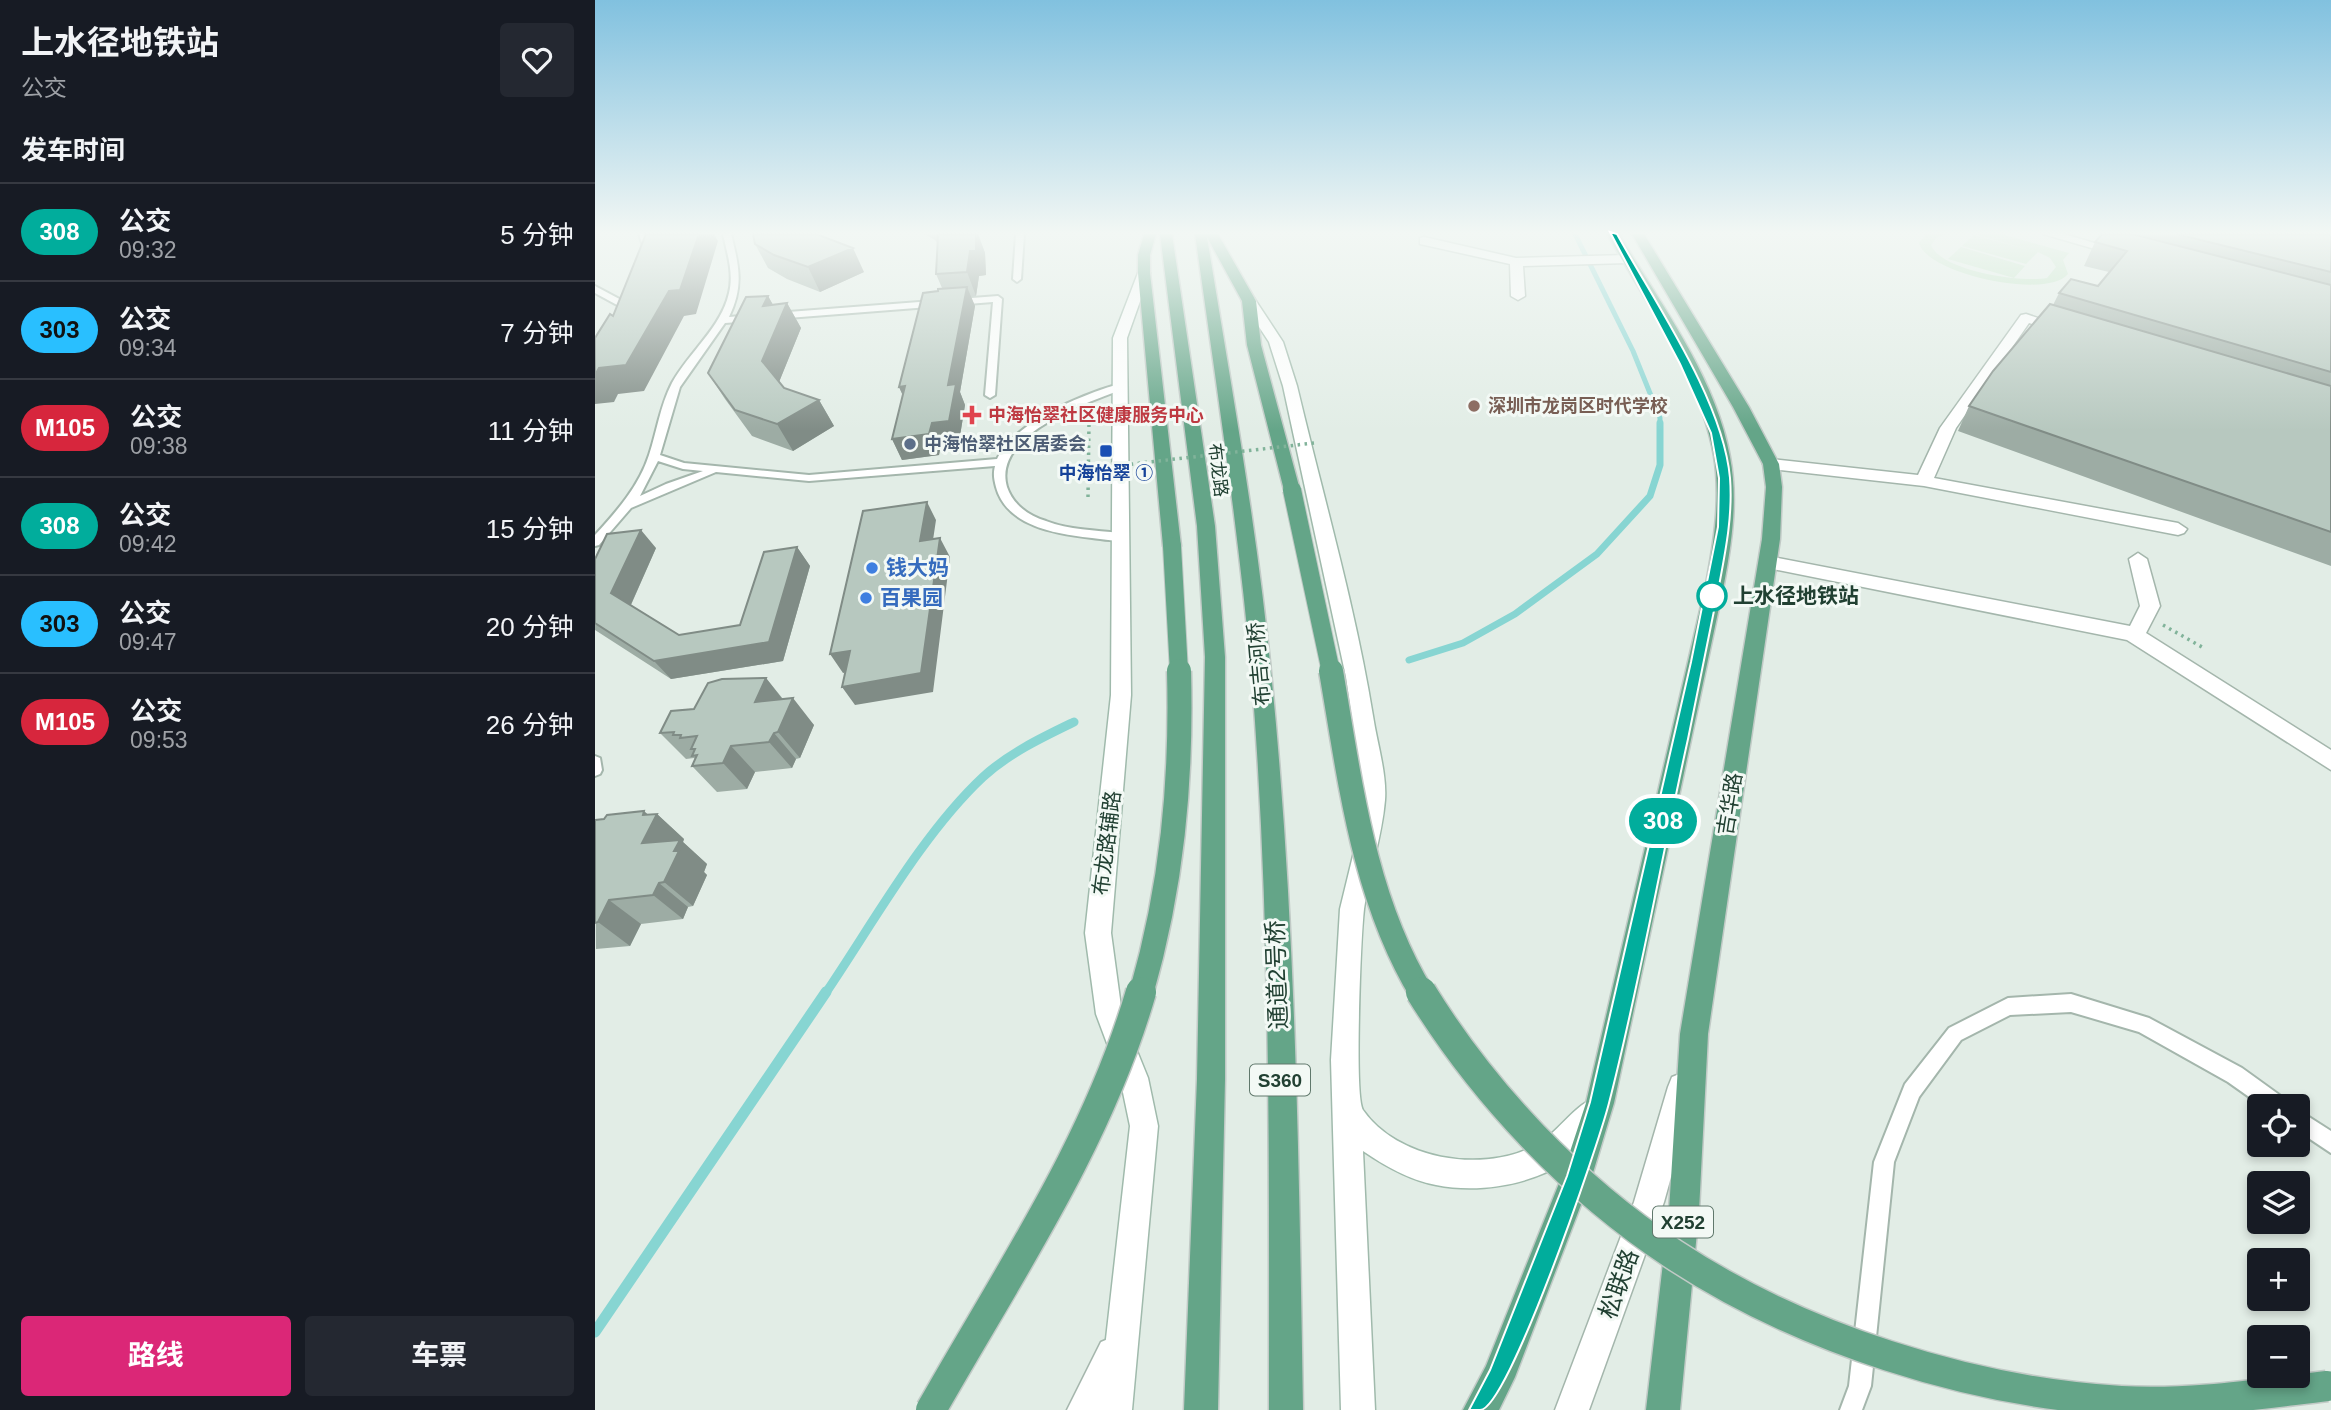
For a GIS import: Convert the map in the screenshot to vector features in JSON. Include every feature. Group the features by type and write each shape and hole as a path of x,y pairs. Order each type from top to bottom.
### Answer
{"main road":[{"name":"布龙路辅路","path":"1115,1410 1144,1126 1134,1078 1109,1014 1098,933 1121,695 1119,387 1123,323 1133,300"},
{"path":"931,1410 1053,1200 1083,1139 1123,1042 1149,960 1171,866 1179,747 1172,546 1147,300"},
{"name":"布龙路","path":"1176,300 1187,371 1211,586"},
{"name":"布龙路","path":"1211,300 1252,580"},
{"path":"1481,1410 1499,1377 1577,1176 1600,1102 1714,584 1726,500 1722,454 1708,411 1649,300"},
{"name":"吉华路","path":"1663,1410 1683,1225 1694,1034 1774,514 1771,464 1741,407 1677,300"},
{"path":"1249,301 1254,345 1292,490 1333,682 1358,823 1398,948 1432,1010 1483,1082 1561,1166 1673,1255 1775,1309 1846,1340 1987,1384 2121,1401 2225,1398 2329,1386"},
{"path":"1249,301 1276,342 1290,386 1356,677 1374,795 1370,835 1352,909 1345,1111 1358,1410"},
{"path":"1924,481 1948,428 2026,318 2079,334"},
{"path":"1771,464 1924,481 2178,529"},
{"path":"2134,635 2150,606 2138,559"},
{"path":"1768,562 2134,635 2331,761"},
{"name":"布吉河桥","path":"1252,580 1267,749"},
{"name":"布吉河桥","path":"1201,1410 1212,1079 1216,756 1211,586"},
{"name":"通道2号桥","path":"1267,749 1279,1030 1286,1410"},
{"name":"松联路","path":"1572,1410 1649,1202 1672,1130 1694,1034"},
{"path":"1345,1111 1368,1139 1402,1160 1455,1173 1489,1175 1512,1171 1554,1153 1585,1125 1600,1102"},
{"path":"1084,1410 1107,1372 1124,1326"}],"lane":[{"path":"614,300 622,304"},
{"path":"615,315 624,300"},
{"path":"595,542 626,507 655,457 661,421 671,393 722,320 729,300"},
{"path":"722,320 987,300"},
{"path":"990,395 998,300"},
{"path":"1119,387 1041,421 1021,436 1003,462 1000,488 1010,504 1027,518 1052,527 1120,537"},
{"path":"655,457 683,466 809,478 1003,462"},
{"path":"626,507 670,486 719,470"},
{"path":"595,762 595,770"},
{"path":"1851,1410 1860,1387 1884,1162 1912,1091 1955,1034 2008,1007 2070,1003 2143,1024 2235,1075 2261,1094"},
{"path":"2310,1128 2331,1143"}],"path":[{"path":"1088,497 1089,423"},
{"path":"1089,469 1314,443"},
{"path":"2145,615 2202,647"}],"building":[{"path":"620,300 664,300 626,365 599,368 595,375 595,338 610,314 613,316"},
{"path":"745,300 766,300 763,306 787,303 762,361 784,388 819,400 777,424 735,410 708,373"},
{"path":"921,300 965,300 948,385 956,384 949,421 932,423 929,434 892,439 905,386 899,387"},
{"path":"2082,300 2331,300 2331,372"},
{"path":"2050,304 2331,386 2331,532 1969,406 1993,371"},
{"path":"927,502 920,541 940,538 921,673 842,687 850,651 830,654 863,511"},
{"path":"641,530 611,593 679,635 740,625 764,552 797,547 769,642 654,661 595,623 595,559 607,534"},
{"path":"766,678 755,702 793,698 778,732 774,733 769,742 731,746 723,763 692,766 697,755 692,756 695,749 691,749 697,736 680,738 681,735 673,735 674,732 660,733 671,711 694,709 708,683 722,679"},
{"path":"644,811 643,815 657,814 642,843 680,840 674,851 679,851 664,882 659,883 653,895 609,900 595,923 595,820 604,819 607,815"}],"waterway":[{"path":"1409,660 1463,643 1515,614 1597,554 1650,496 1660,465 1660,418 1633,351 1608,300"},
{"path":"825,994 899,881 939,825 961,800 1004,760 1074,722"},
{"path":"595,1332 826,992"}],"bus line":[{"name":"308","path":"1480,1410 1499,1377 1577,1176 1600,1102 1720,555 1726,500 1722,454 1708,411 1649,300"}],"place":[{"name":"深圳市龙岗区时代学校","path":"1474,406"},
{"name":"中海怡翠社区健康服务中心","path":"972,415"},
{"name":"中海怡翠社区居委会","path":"910,444"},
{"name":"中海怡翠 ①","path":"1106,451"},
{"name":"钱大妈","path":"872,568"},
{"name":"上水径地铁站","path":"1712,596"},
{"name":"百果园","path":"866,598"}]}
